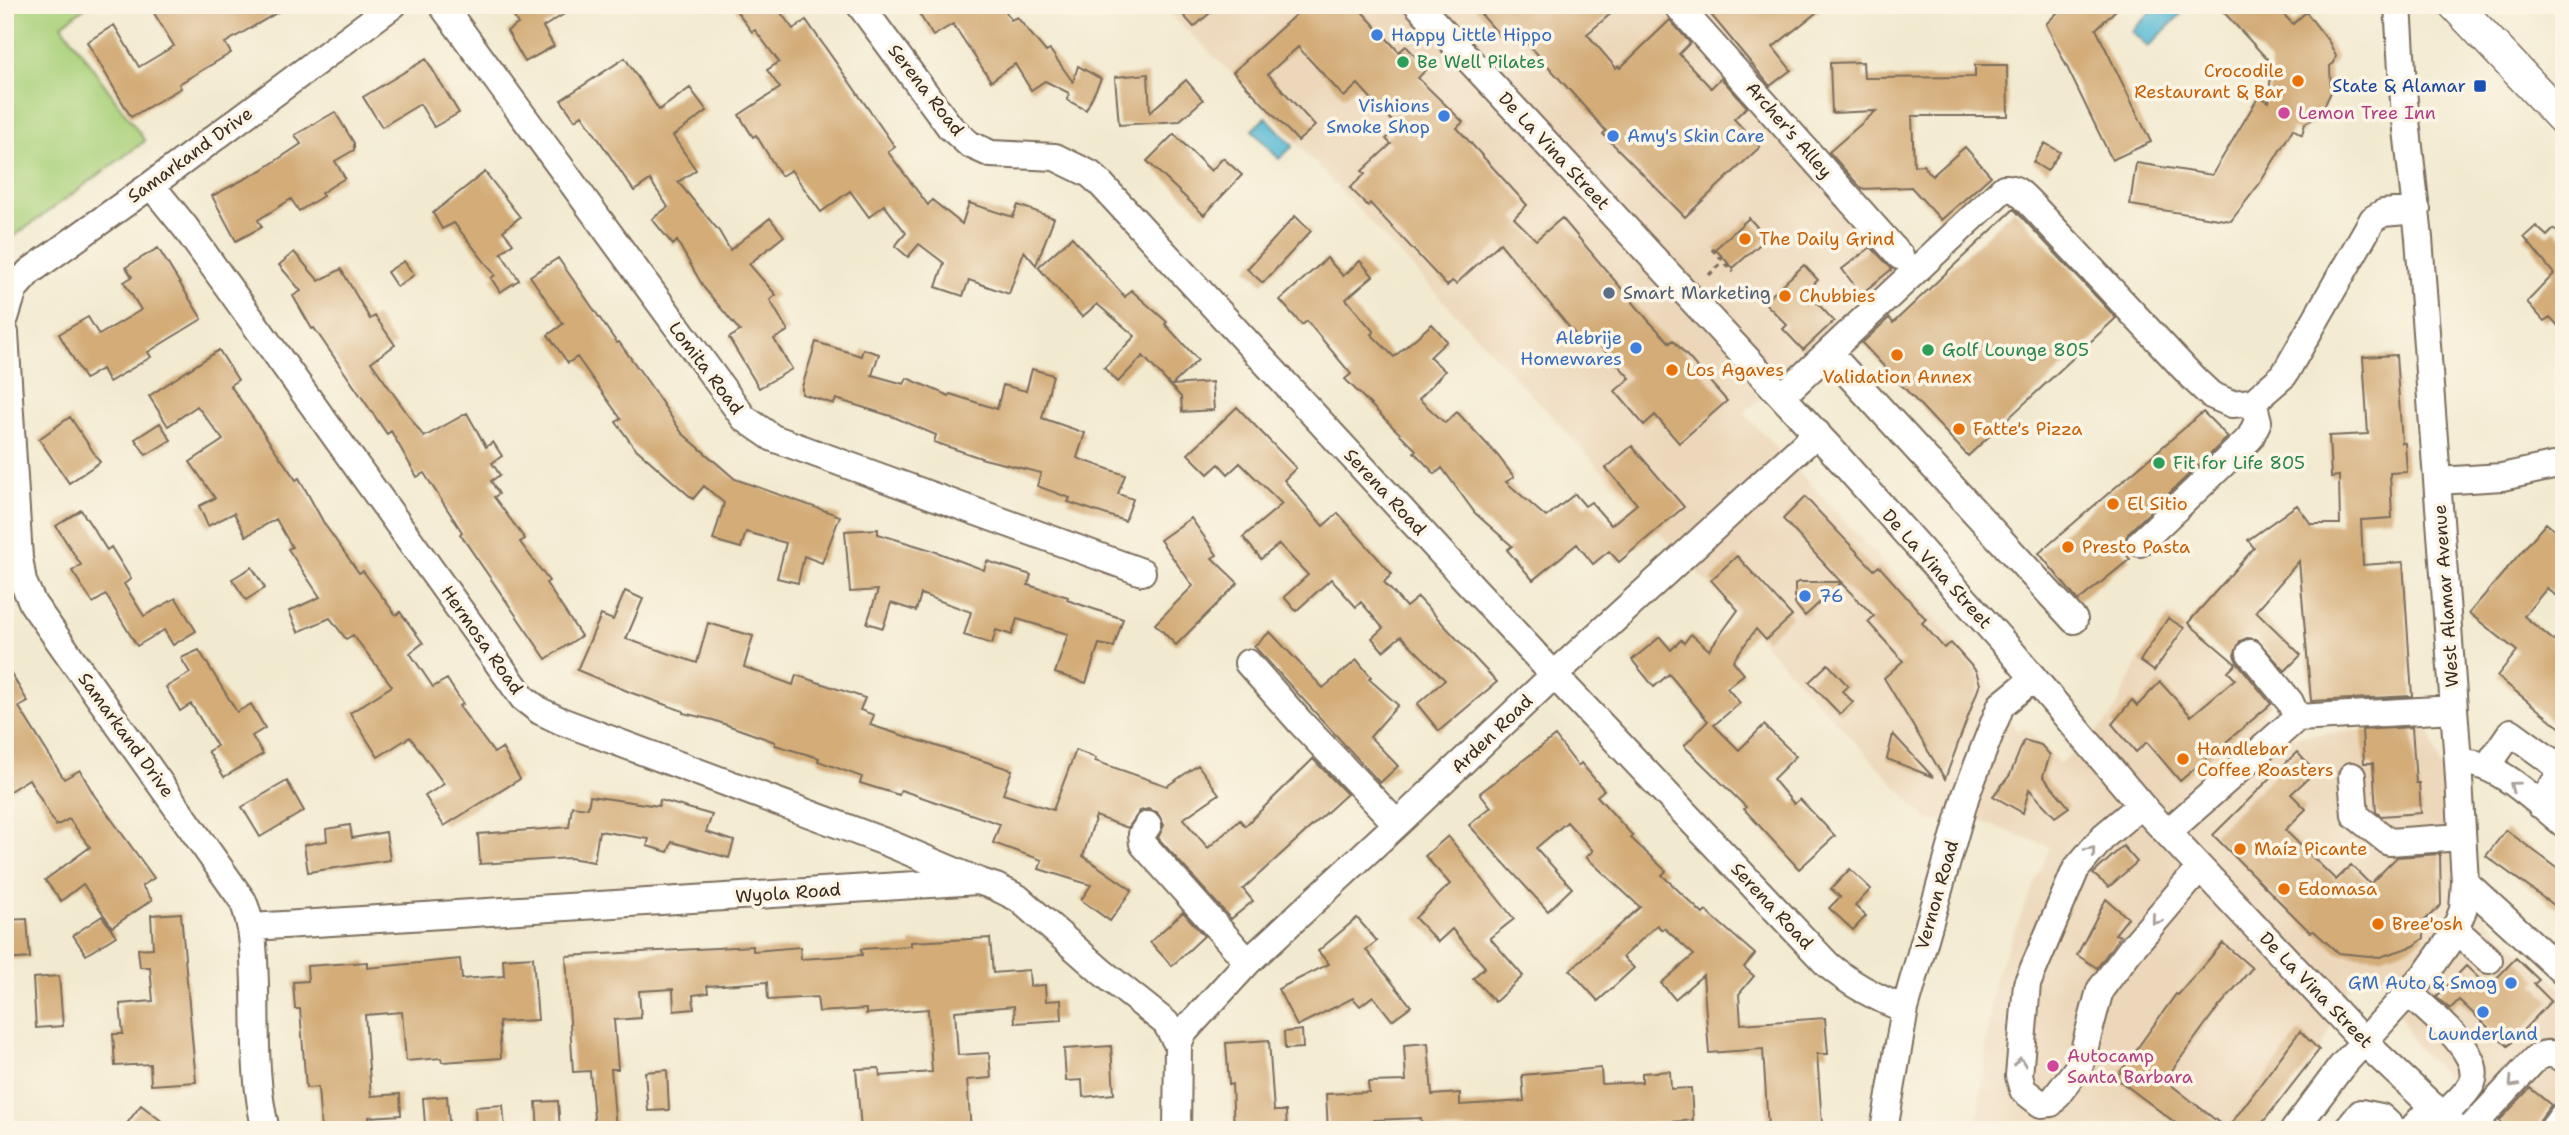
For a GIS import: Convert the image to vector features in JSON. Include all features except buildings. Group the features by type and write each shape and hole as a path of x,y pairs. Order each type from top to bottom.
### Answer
{"main road":[{"path":"2455,5 2564,120"}],"street":[{"name":"Samarkand Drive","path":"5,317 14,289 29,272 393,5"},
{"name":"Lomita Road","path":"442,5 744,418 773,438 1142,572"},
{"name":"Serena Road","path":"860,5 950,127 969,144 991,154 1055,157 1090,174 1100,183 1554,675 1828,965 1872,996 1905,1009"},
{"name":"De La Vina Street","path":"1418,5 1816,433 2011,650 2141,805 2364,1042 2444,1117"},
{"name":"Archer's Alley","path":"1676,5 1900,256"},
{"name":"West Alamar Avenue","path":"2303,1127 2341,1067 2428,971 2455,929 2463,911 2465,882 2438,481 2417,210 2404,102 2398,5"},
{"name":"Hermosa Road","path":"151,185 193,238 523,698 540,711 561,721 888,843 978,881"},
{"path":"1782,396 2008,187 2015,188 2032,205 2211,395 2232,404 2253,402 2284,375 2373,219 2383,213 2417,210"},
{"name":"Samarkand Drive","path":"5,333 19,558 23,582 33,604 243,901 252,927 257,1051 262,1115 266,1130"},
{"path":"1829,353 2074,620"},
{"path":"2140,543 2250,438 2258,421 2253,402"},
{"name":"Arden Road","path":"1178,1045 1184,1033 1248,962 1816,433"},
{"path":"2438,481 2502,477 2553,466"},
{"path":"2250,653 2290,702 2297,718"},
{"path":"1248,663 1397,824"},
{"name":"Vernon Road","path":"1884,1130 1905,1009 1966,795 2001,705 2033,679"},
{"path":"2168,832 2297,718 2454,709"},
{"path":"2487,767 2511,732 2563,770 2540,805"},
{"path":"2458,762 2487,767 2564,824"},
{"path":"2352,776 2355,815 2389,842 2462,837"},
{"path":"2141,805 2104,836 2076,869 2027,984 2019,1076 2023,1090 2041,1104 2051,1103 2080,1065 2100,990 2130,950 2200,868"},
{"path":"1148,824 1142,834 1143,844 1248,962"},
{"name":"Wyola Road","path":"252,927 978,881 1018,898 1102,972 1166,1023 1178,1045"},
{"path":"2465,882 2564,972"},
{"path":"2455,929 2489,960"},
{"path":"2409,993 2463,1046 2473,1064 2472,1083 2444,1117 2411,1130"},
{"path":"1177,1130 1178,1045"},
{"path":"2469,1130 2536,1058 2548,1054 2564,1060"},
{"path":"2347,1130 2361,1113 2381,1117 2395,1130"},
{"path":"2552,1130 2564,1114"}],"path":[{"path":"1712,248 1734,272"},
{"path":"1709,275 1723,261"}],"shaded area":[{"path":"1161,5 1670,5 1904,267 1744,413 1979,666 2016,730 2026,728 2059,764 2111,718 2139,660 2169,614 2174,615 2284,737 2428,725 2485,918 2564,991 2564,1130 2503,1130 2416,1047 2379,972 2353,975 2320,1052 2258,1130 1988,1130 1977,1123 1994,980 2050,847 1981,821 1928,820 1232,74"}],"green space":[{"path":"5,5 88,5 62,25 145,141 5,243"}],"water":[{"path":"2158,5 2172,5 2181,14 2148,47 2132,31"},
{"path":"1266,117 1293,146 1279,159 1252,130"}],"place":[{"name":"Happy Little Hippo","path":"1377,35"},
{"name":"Be Well Pilates","path":"1403,62"},
{"name":"Crocodile Restaurant & Bar","path":"2298,81"},
{"name":"State & Alamar","path":"2480,86"},
{"name":"Lemon Tree Inn","path":"2284,113"},
{"name":"Vishions Smoke Shop","path":"1444,116"},
{"name":"Amy's Skin Care","path":"1613,136"},
{"name":"The Daily Grind","path":"1745,239"},
{"name":"Smart Marketing","path":"1609,293"},
{"name":"Chubbies","path":"1785,296"},
{"name":"Alebrije Homewares","path":"1636,348"},
{"name":"Golf Lounge 805","path":"1928,350"},
{"name":"Validation Annex","path":"1897,355"},
{"name":"Los Agaves","path":"1672,370"},
{"name":"Fatte's Pizza","path":"1959,429"},
{"name":"Fit for Life 805","path":"2159,463"},
{"name":"El Sitio","path":"2113,504"},
{"name":"Presto Pasta","path":"2068,547"},
{"name":"76","path":"1805,596"},
{"name":"Handlebar Coffee Roasters","path":"2183,759"},
{"name":"Maíz Picante","path":"2240,849"},
{"name":"Edomasa","path":"2284,889"},
{"name":"Bree'osh","path":"2378,924"},
{"name":"GM Auto & Smog","path":"2511,983"},
{"name":"Launderland","path":"2483,1012"},
{"name":"Autocamp Santa Barbara","path":"2053,1066"}]}
